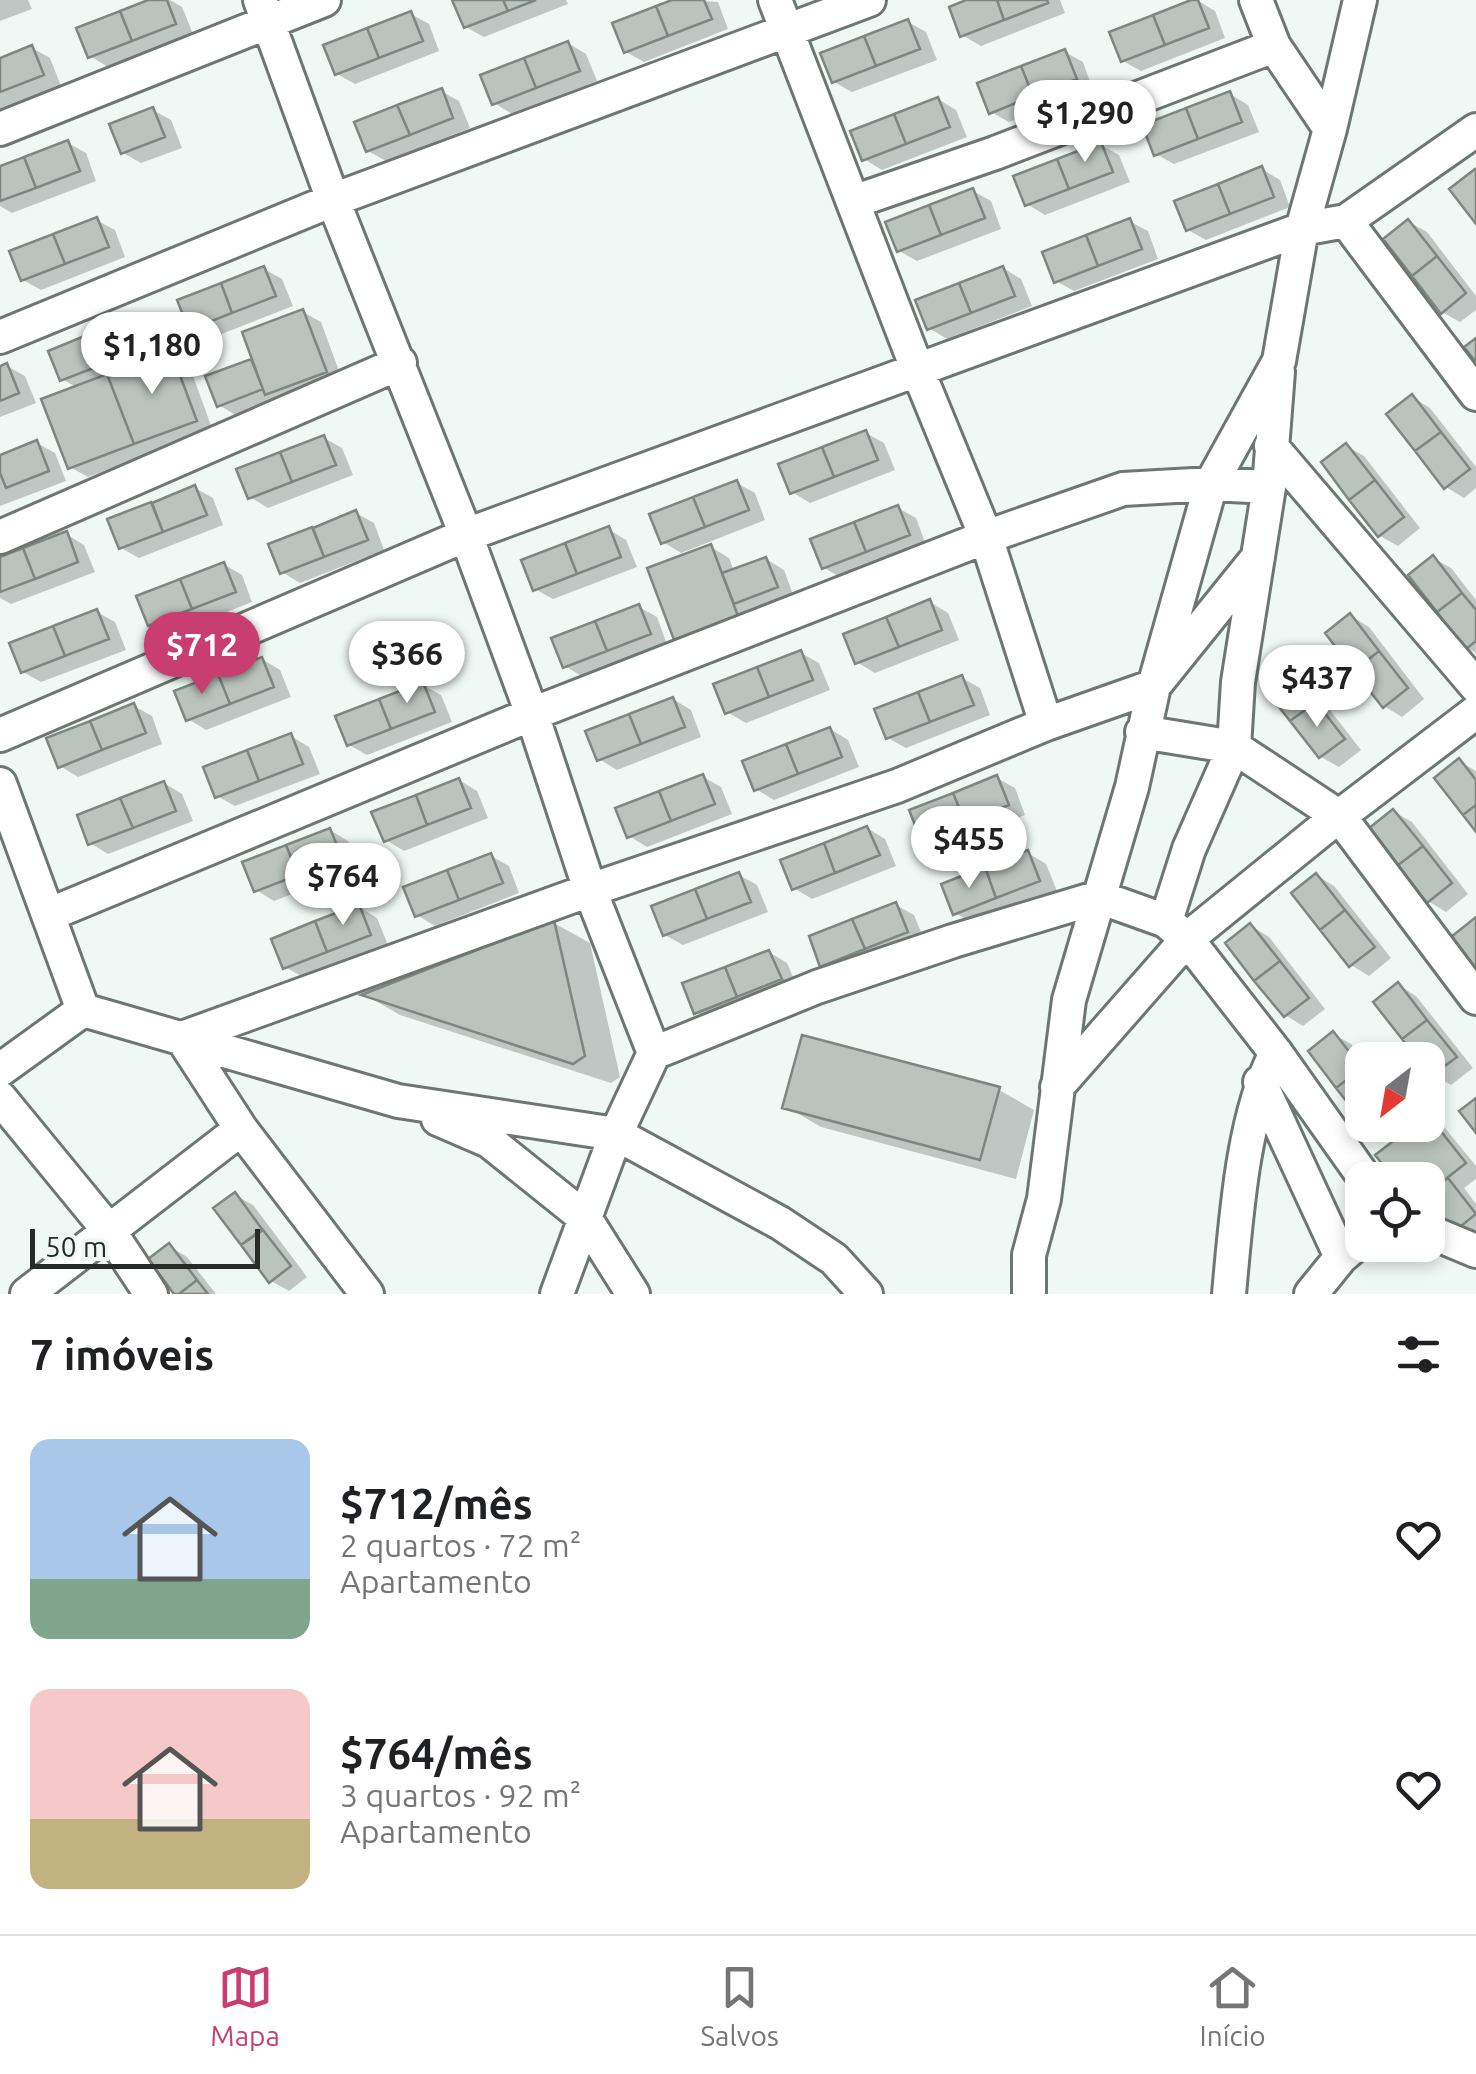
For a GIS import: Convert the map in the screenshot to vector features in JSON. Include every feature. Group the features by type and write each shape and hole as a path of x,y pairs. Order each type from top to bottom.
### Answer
{"street":[{"path":"0,130 263,11 324,0"},
{"path":"775,0 986,537 1046,724"},
{"path":"0,337 333,200 869,0"},
{"path":"1256,0 1274,46 1330,129"},
{"path":"1176,930 1189,850 1234,747 1238,682 1269,487 1278,360 1302,229 1360,0"},
{"path":"263,11 333,200 466,534 532,714 590,890 654,1053"},
{"path":"853,202 995,153 1274,46"},
{"path":"0,734 466,534 1302,229 1346,220 1476,130"},
{"path":"1346,220 1476,394"},
{"path":"1028,1294 1030,1256 1044,1199 1068,1000 1132,787 1142,732 1211,484 1278,360"},
{"path":"0,537 400,363"},
{"path":"1272,446 1476,686"},
{"path":"48,915 532,714 986,537 1122,490 1211,484 1269,487"},
{"path":"182,1038 590,890 896,786 1046,724 1154,686 1258,557"},
{"path":"1057,1087 1176,930 1340,817 1476,712"},
{"path":"1142,732 1234,747 1340,817 1476,998"},
{"path":"0,784 83,1010"},
{"path":"558,1294 616,1134 654,1053 817,988 1099,897 1176,930 1276,1052 1353,1162"},
{"path":"83,1010 398,1102 490,1141 585,1218 633,1294"},
{"path":"0,1070 83,1010"},
{"path":"182,1038 241,1129 367,1294"},
{"path":"1228,1294 1237,1213 1260,1082 1276,1052"},
{"path":"1260,1082 1345,1235"},
{"path":"0,1098 110,1232 151,1294"},
{"path":"398,1102 616,1134 780,1223 834,1259 866,1294"},
{"path":"27,1294 241,1129"},
{"path":"1445,1238 1476,1251"},
{"path":"1312,1294 1345,1256"}],"building":[{"path":"148,0 167,0 176,24 132,41 120,11"},
{"path":"452,0 503,0 508,11 464,28"},
{"path":"503,0 536,0 508,11"},
{"path":"672,0 704,0 712,19 668,36 656,6"},
{"path":"966,0 997,0 1004,20 960,37 949,7"},
{"path":"997,0 1047,0 1048,3 1004,20"},
{"path":"1198,0 1209,28 1165,45 1153,15"},
{"path":"656,6 668,36 624,53 612,23"},
{"path":"120,11 132,41 88,58 76,28"},
{"path":"411,11 423,41 379,58 367,28"},
{"path":"1153,15 1165,45 1121,62 1109,32"},
{"path":"908,19 920,49 876,66 864,36"},
{"path":"367,28 379,58 335,75 323,45"},
{"path":"864,36 876,66 832,83 820,53"},
{"path":"568,41 580,71 536,88 524,58"},
{"path":"32,45 44,75 0,92 0,58"},
{"path":"1065,49 1077,79 1033,96 1021,66"},
{"path":"524,58 536,88 492,105 480,75"},
{"path":"1021,66 1033,96 989,114 977,83"},
{"path":"442,88 453,118 410,135 397,105"},
{"path":"1230,91 1242,122 1198,139 1186,108"},
{"path":"938,97 950,127 906,144 894,114"},
{"path":"397,105 410,135 366,152 354,122"},
{"path":"153,107 165,137 121,154 109,124"},
{"path":"1186,108 1198,139 1154,156 1142,125"},
{"path":"894,114 906,144 862,161 850,131"},
{"path":"68,140 80,171 36,188 24,157"},
{"path":"1101,142 1113,172 1069,189 1057,159"},
{"path":"24,157 36,188 0,201 0,166"},
{"path":"1057,159 1069,189 1025,206 1013,176"},
{"path":"1262,166 1274,197 1230,214 1218,184"},
{"path":"1476,171 1476,224 1449,189"},
{"path":"1218,184 1230,214 1186,231 1174,201"},
{"path":"973,188 985,218 941,235 929,205"},
{"path":"929,205 941,235 897,252 885,222"},
{"path":"97,217 109,247 65,264 53,234"},
{"path":"1130,218 1142,249 1098,266 1086,235"},
{"path":"1408,219 1437,256 1412,276 1383,239"},
{"path":"53,234 65,264 21,281 9,251"},
{"path":"1086,235 1098,266 1054,283 1042,252"},
{"path":"1437,256 1466,293 1441,314 1412,276"},
{"path":"264,266 276,296 232,313 221,283"},
{"path":"1003,266 1015,296 971,313 959,283"},
{"path":"221,283 232,313 189,330 177,300"},
{"path":"959,283 971,313 927,330 915,300"},
{"path":"303,309 327,372 265,395 242,332"},
{"path":"136,316 147,347 104,364 92,333"},
{"path":"92,333 104,364 60,381 48,351"},
{"path":"1476,338 1476,362 1464,347"},
{"path":"171,351 197,421 134,444 107,374"},
{"path":"251,359 263,389 217,407 205,376"},
{"path":"7,363 19,393 0,401 0,366"},
{"path":"107,374 134,444 68,469 41,399"},
{"path":"1412,394 1441,432 1415,451 1386,414"},
{"path":"866,430 878,460 834,477 822,447"},
{"path":"1441,432 1470,469 1444,489 1415,451"},
{"path":"324,435 336,465 292,482 280,452"},
{"path":"37,440 49,471 6,488 0,473 0,455"},
{"path":"1346,443 1375,480 1349,500 1321,462"},
{"path":"822,447 834,477 790,494 778,464"},
{"path":"280,452 292,482 248,499 236,469"},
{"path":"737,480 749,510 705,527 693,497"},
{"path":"1375,480 1404,517 1378,537 1349,500"},
{"path":"195,485 207,515 163,532 152,503"},
{"path":"693,497 705,527 661,544 649,514"},
{"path":"151,502 163,532 119,549 107,519"},
{"path":"898,505 910,535 866,552 854,522"},
{"path":"356,510 368,540 324,557 313,528"},
{"path":"854,522 866,552 822,569 810,539"},
{"path":"609,526 621,557 577,574 565,543"},
{"path":"312,527 324,557 280,574 268,544"},
{"path":"67,531 78,562 35,579 23,548"},
{"path":"565,543 577,574 533,591 521,560"},
{"path":"711,544 738,616 674,640 647,568"},
{"path":"23,548 35,579 0,592 0,557"},
{"path":"1433,555 1462,593 1437,612 1408,575"},
{"path":"766,557 778,587 734,604 722,573"},
{"path":"224,562 236,592 192,609 180,579"},
{"path":"180,579 192,609 148,626 136,596"},
{"path":"1462,593 1476,610 1476,641 1465,650 1437,612"},
{"path":"930,599 942,630 899,647 886,617"},
{"path":"639,604 651,634 607,651 595,621"},
{"path":"97,609 109,639 65,656 53,626"},
{"path":"1350,613 1379,651 1354,671 1325,633"},
{"path":"886,617 899,647 855,664 843,634"},
{"path":"595,621 607,651 563,668 551,638"},
{"path":"53,626 65,656 21,673 9,643"},
{"path":"801,650 813,680 769,697 757,667"},
{"path":"1379,651 1408,688 1383,708 1354,671"},
{"path":"262,657 274,687 230,704 218,674"},
{"path":"1287,664 1316,702 1290,721 1261,684"},
{"path":"757,667 769,697 725,714 713,684"},
{"path":"218,674 230,704 186,721 174,691"},
{"path":"962,675 974,705 930,722 918,692"},
{"path":"423,682 435,712 391,729 379,699"},
{"path":"918,692 930,722 886,739 874,709"},
{"path":"673,697 685,727 641,744 629,714"},
{"path":"379,699 391,729 347,746 335,716"},
{"path":"1316,702 1345,739 1319,758 1290,721"},
{"path":"134,703 146,733 102,750 90,721"},
{"path":"629,714 641,744 597,761 585,731"},
{"path":"90,721 102,750 58,768 46,738"},
{"path":"830,727 842,757 798,774 786,744"},
{"path":"291,733 303,764 259,781 247,750"},
{"path":"786,744 798,774 754,791 742,761"},
{"path":"247,750 259,781 215,798 203,767"},
{"path":"1459,758 1476,780 1476,805 1463,815 1434,778"},
{"path":"703,774 715,804 671,821 659,791"},
{"path":"997,775 1009,805 965,822 953,793"},
{"path":"459,778 471,808 427,825 416,795"},
{"path":"164,781 176,811 133,828 120,798"},
{"path":"659,791 671,821 627,838 615,808"},
{"path":"953,793 965,822 921,840 909,810"},
{"path":"416,795 427,825 384,842 371,812"},
{"path":"120,798 133,828 88,845 77,815"},
{"path":"1476,805 1476,832 1463,815"},
{"path":"1393,809 1423,846 1397,866 1368,829"},
{"path":"867,826 880,855 835,873 824,843"},
{"path":"330,828 342,858 298,875 286,845"},
{"path":"824,843 835,873 792,890 780,860"},
{"path":"286,845 298,875 254,892 242,862"},
{"path":"1423,846 1452,883 1427,903 1397,866"},
{"path":"1028,850 1040,881 996,898 985,867"},
{"path":"491,853 503,883 459,900 447,870"},
{"path":"985,867 996,898 953,915 941,884"},
{"path":"447,870 459,900 415,917 403,887"},
{"path":"739,872 751,902 707,919 695,889"},
{"path":"1316,873 1345,910 1320,930 1291,893"},
{"path":"695,889 707,919 663,936 651,906"},
{"path":"896,902 908,932 865,949 852,919"},
{"path":"359,904 371,935 327,952 315,921"},
{"path":"1345,910 1375,947 1349,967 1320,930"},
{"path":"1476,917 1476,969 1451,937"},
{"path":"852,919 865,949 820,967 809,936"},
{"path":"554,920 585,1056 573,1064 361,995"},
{"path":"315,921 327,952 283,969 271,939"},
{"path":"1250,923 1280,961 1254,981 1225,943"},
{"path":"769,950 782,979 737,997 725,967"},
{"path":"1280,961 1309,998 1284,1017 1254,981"},
{"path":"725,967 737,997 694,1014 682,983"},
{"path":"1398,982 1427,1020 1402,1039 1373,1002"},
{"path":"1427,1020 1445,1042 1404,1042 1402,1039"},
{"path":"1333,1031 1345,1046 1345,1081 1336,1088 1308,1051"},
{"path":"802,1035 1000,1087 980,1160 782,1108"},
{"path":"1445,1042 1457,1057 1445,1066"},
{"path":"1345,1081 1345,1099 1336,1088"},
{"path":"1476,1098 1476,1133 1459,1111"},
{"path":"1445,1136 1466,1163 1445,1180 1445,1162 1381,1162 1375,1155 1392,1142 1445,1142"},
{"path":"1448,1178 1476,1214 1451,1234 1445,1226"},
{"path":"235,1192 262,1229 241,1245 213,1208"},
{"path":"263,1230 291,1266 269,1283 241,1245"},
{"path":"169,1243 197,1280 179,1294 174,1294 148,1259"},
{"path":"197,1280 208,1294 179,1294"}]}
